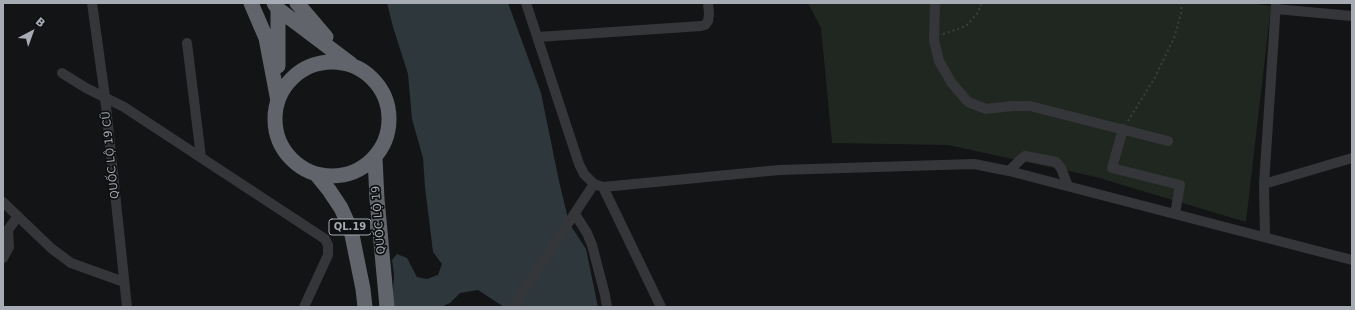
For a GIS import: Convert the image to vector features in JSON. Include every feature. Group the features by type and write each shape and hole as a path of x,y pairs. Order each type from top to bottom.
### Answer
{"highway":[{"path":"251,3 266,38 278,101"},
{"path":"297,3 323,34 354,66"},
{"path":"276,6 354,66 370,76 382,90 388,107 390,125 385,142 375,158 363,168 348,174 332,176 316,174 299,166 286,153 278,137 275,119 278,101 276,6"},
{"path":"278,101 284,87 295,75 308,67 323,62 339,62 354,66"},
{"name":"QUỐC LỘ 19","path":"375,158 375,179 387,307"},
{"name":"QL.19","path":"316,174 341,208 351,230 363,289 365,307"}],"street":[{"name":"QUỐC LỘ 19 CŨ","path":"92,3 105,97 127,307"},
{"path":"526,3 579,164 584,174 598,186 661,307"},
{"path":"538,37 701,26 705,25 708,21 708,3"},
{"path":"935,3 934,36 939,61 951,82 968,102 986,110 1012,106 1030,106 1168,140"},
{"path":"1265,237 1264,184 1276,6 1352,16"},
{"path":"187,43 201,157"},
{"path":"62,73 86,88 124,107 325,239 328,245 328,255 304,307"},
{"path":"1124,129 1112,168 1180,185 1175,214"},
{"path":"1009,171 1025,156 1056,162 1061,168 1068,186"},
{"path":"1264,184 1352,158"},
{"path":"513,307 575,214 598,186 779,170 974,164 1009,171 1352,260"},
{"path":"3,202 50,248 71,263 124,282"},
{"path":"575,214 592,245 607,307"},
{"path":"3,258 9,248 8,230 18,216"}],"path":[{"path":"934,36 947,34 966,26 977,14 982,3"},
{"path":"1124,129 1154,80 1174,38 1181,14 1182,3"}],"shaded area":[{"path":"387,3 508,3 541,93 569,223 586,249 598,307 504,307 478,290 460,293 450,303 441,307 377,307 393,292 394,274 392,260 397,254 407,258 417,277 427,279 438,275 442,264 433,252 423,158 412,119 408,74"},
{"path":"808,3 1249,3 1271,6 1246,222 1096,177 948,145 832,143 821,28"}]}
